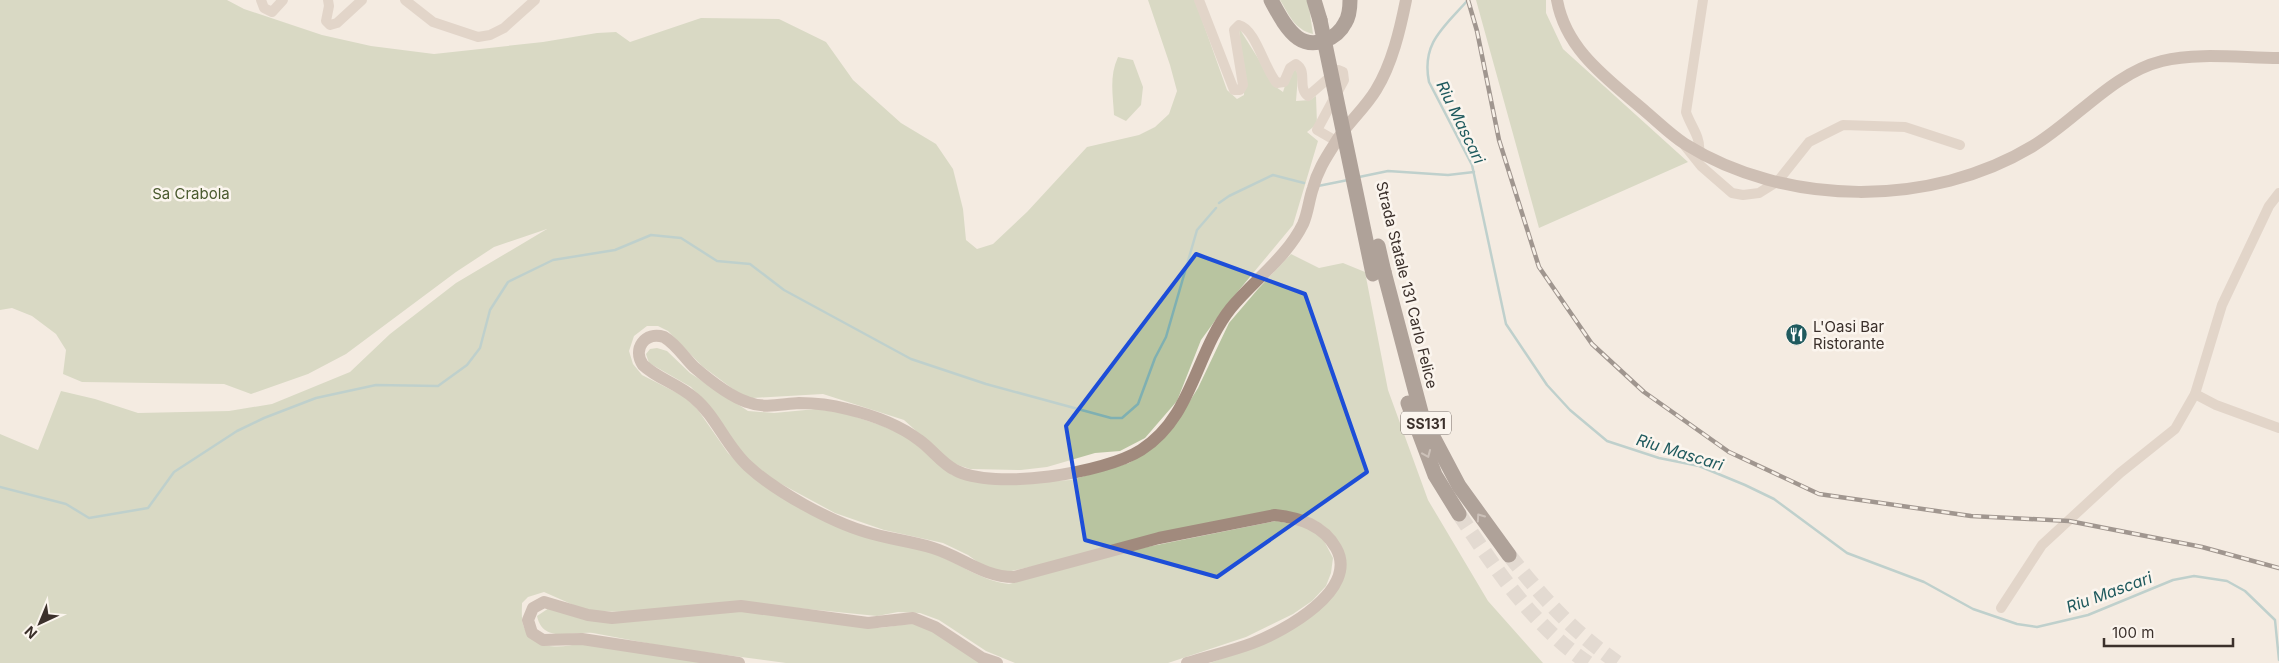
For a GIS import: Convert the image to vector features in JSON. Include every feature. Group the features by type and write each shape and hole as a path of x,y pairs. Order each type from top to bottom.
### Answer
{"highway":[{"path":"1270,0 1286,25 1300,39 1313,42 1324,41 1335,36 1346,23 1350,0"},
{"name":"Strada Statale 131 Carlo Felice","path":"1321,8 1412,420 1436,475 1459,514"},
{"name":"Strada Statale 131 Carlo Felice","path":"1379,273 1422,416 1459,486 1510,555"}],"main road":[{"path":"1187,663 1253,643 1289,625 1329,594 1340,573 1339,553 1329,537 1312,525 1295,518 1275,515 1159,538 1014,576 997,577 932,548 866,532 837,521 781,490 748,467 729,446 713,420 695,398 643,365 639,358 640,347 644,340 651,336 664,336 696,368 746,402 769,407 799,403 823,404 846,408 902,427 923,442 942,462 958,472 982,478 1017,479 1063,475 1113,462 1141,450 1163,431 1185,402 1212,338 1230,310 1288,246 1304,223 1321,166 1336,141 1376,91 1389,63 1406,0"},
{"path":"1557,0 1560,16 1567,33 1582,54 1683,143 1744,172 1778,181 1845,192 1896,190 1949,180 1993,166 2032,146 2067,124 2108,89 2136,70 2162,61 2185,58 2279,58"},
{"path":"739,663 582,639 542,640 532,633 528,620 533,608 544,602 588,615 612,618 741,606 868,623 913,618 936,627 982,658 997,663"}],"street":[{"path":"261,0 264,8 272,12 283,0"},
{"path":"328,0 329,6 326,21 330,25 337,23 362,0"},
{"path":"405,0 432,22 478,37 490,36 504,28 535,0"},
{"path":"1199,0 1234,90 1240,90 1243,85 1234,30 1239,25 1245,28 1260,50 1277,83 1284,82 1290,68 1296,64 1302,71 1303,89 1308,96 1333,73 1338,70 1342,72 1344,80 1317,130 1336,141"},
{"path":"1699,151 1700,143 1686,112 1703,0"},
{"path":"1683,143 1701,166 1732,193 1743,195 1759,193 1778,181 1809,142 1843,125 1905,127 1960,145"},
{"path":"2001,608 2042,546 2120,473 2175,429 2195,394 2222,305 2269,206 2279,192"},
{"path":"2195,394 2216,405 2279,428"}],"highlighted area":[{"path":"1196,254 1305,294 1367,472 1217,577 1085,540 1066,426"}],"green space":[{"name":"Sa Crabola","path":"0,0 227,0 244,9 322,35 371,46 434,54 543,42 597,33 616,32 630,42 701,18 779,19 826,42 853,80 901,123 936,144 953,169 963,209 966,240 977,249 993,244 1027,212 1087,147 1139,135 1155,127 1169,114 1177,91 1148,0 1195,0 1227,90 1237,99 1244,95 1239,28 1276,87 1283,92 1288,76 1296,69 1298,76 1296,101 1310,100 1316,96 1317,124 1307,132 1318,141 1293,225 1225,307 1201,340 1177,401 1145,438 1120,451 1095,453 1047,467 1021,470 970,469 952,463 904,420 823,394 752,398 741,395 702,366 668,331 658,326 647,326 634,336 629,351 633,364 642,375 685,397 698,410 728,453 749,472 783,497 935,554 990,579 1009,584 1142,548 1276,521 1309,527 1323,539 1333,558 1331,573 1326,586 1312,601 1293,614 1246,637 1168,663 1015,663 986,651 939,620 920,613 898,612 877,616 748,603 631,612 587,611 544,592 528,597 522,603 524,627 534,640 541,644 565,646 582,643 714,663 0,663 0,434 38,450 61,391 95,399 138,413 229,411 272,404 350,372 390,334 456,283 547,229 494,247 456,272 346,354 308,374 251,394 224,384 82,382 63,374 66,350 56,334 32,316 12,308 0,310"},
{"path":"1280,0 1308,0 1313,34 1301,29 1297,25"},
{"path":"1476,0 1546,0 1546,13 1563,49 1688,162 1539,228"},
{"path":"1118,57 1133,60 1143,87 1141,105 1126,121 1114,115 1113,71"},
{"path":"1291,254 1319,268 1343,263 1365,272 1388,390 1428,500 1488,601 1543,663 1210,663 1274,639 1312,616 1345,568 1339,544 1327,528 1308,517 1285,511 1007,572 986,568 968,555 943,543 884,530 835,513 772,479 740,453 705,402 691,387 649,363 646,354 650,349 657,348 667,351 690,373 748,411 774,413 816,409 844,413 880,425 906,436 952,475 977,482 1020,483 1071,480 1129,463 1155,446 1174,426 1198,388 1229,323"},
{"path":"549,608 583,619 742,610 879,628 917,624 922,625 986,663 786,663 673,648 593,633 552,633 540,625 537,616"}],"waterway":[{"name":"Riu Mascari","path":"1468,0 1436,36 1431,46 1427,68 1429,82 1472,165 1506,324 1547,385 1570,410 1607,441 1659,458 1699,466 1745,485 1774,499 1847,553 1924,582 1973,609 2017,624 2037,627 2088,615 2173,580 2194,576 2227,581 2245,591 2275,620 2279,660"},
{"path":"1359,177 1388,171 1448,175 1474,172"},
{"path":"1219,203 1229,196 1273,175 1304,183"},
{"path":"1318,186 1348,180"},
{"path":"0,487 66,504 89,518 148,508 174,472 237,431 264,418 316,398 376,385 438,386 467,365 480,348 490,310 508,282 553,260 615,250 651,235 681,238 717,261 750,264 784,290 911,359 986,384 1111,418 1122,418 1138,404 1155,358 1166,337 1197,230 1216,208"}],"tunnel":[{"path":"1459,514 1516,595 1550,632 1588,663"},
{"path":"1509,555 1559,614 1586,639 1618,663"}],"railway":[{"path":"1468,0 1477,31 1499,140 1539,267 1592,344 1644,392 1729,452 1819,494 1971,516 2069,521 2202,547 2279,568"}],"place":[{"name":"L'Oasi Bar Ristorante","path":"1797,335"}]}
